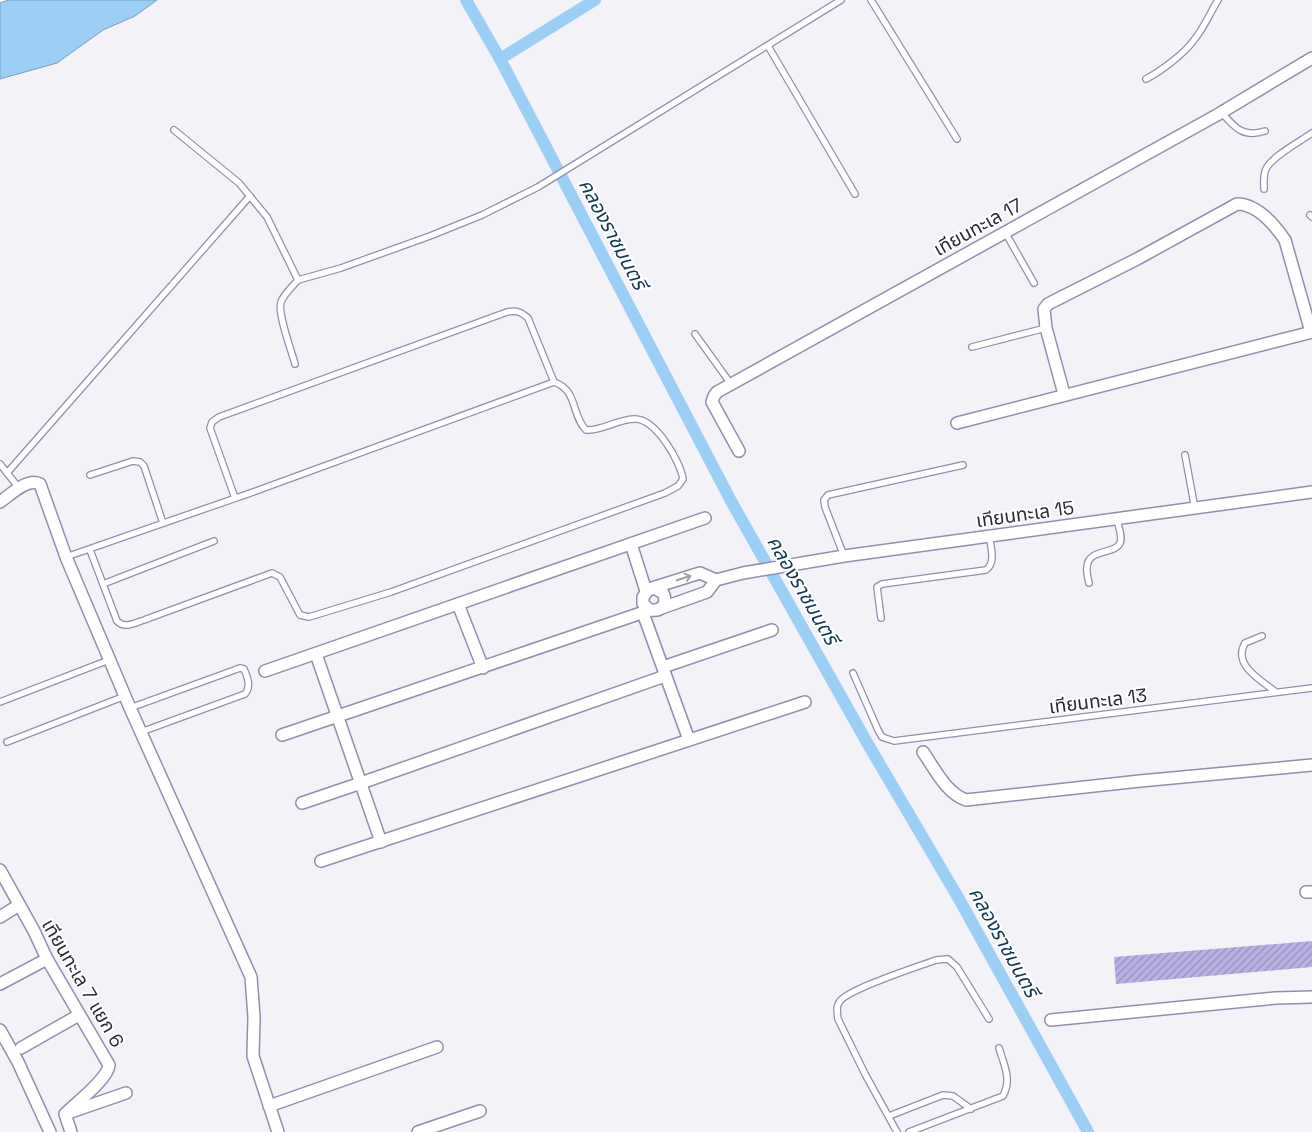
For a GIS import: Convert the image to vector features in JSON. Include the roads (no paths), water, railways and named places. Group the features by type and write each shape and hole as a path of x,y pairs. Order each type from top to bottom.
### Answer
{"street":[{"name":"เทียนทะเล 17","path":"739,451 712,402 717,392 787,355 1311,60"},
{"path":"957,423 1311,332 1285,240 1278,230 1254,208 1245,204 1237,204 1137,259 1048,304 1044,309 1046,328 1064,394"},
{"path":"0,502 30,482 40,484 66,557 124,696 250,976 254,1017 253,1056 278,1132"},
{"name":"เทียนทะเล 15","path":"716,580 743,573 844,556 1312,492"},
{"path":"266,671 704,518"},
{"path":"631,544 649,590"},
{"path":"282,735 338,717 483,668 651,611 707,592 716,580 700,573 649,590 642,600 645,607 651,611 664,672 689,740"},
{"path":"649,590 660,590 665,596 664,604 651,611"},
{"path":"458,604 483,668"},
{"path":"302,803 664,672 772,630"},
{"path":"316,654 381,842"},
{"path":"321,862 805,702"},
{"path":"923,752 951,791 958,797 966,800 1312,765"},
{"name":"เทียนทะเล 7 แยก 6","path":"0,870 34,931 46,958 107,1060 109,1067 98,1082 65,1114"},
{"path":"0,917 19,905"},
{"path":"0,984 46,958"},
{"path":"1051,1020 1266,999 1312,997"},
{"path":"21,1048 79,1015"},
{"path":"0,1030 18,1062 50,1132"},
{"path":"269,1106 437,1046"},
{"path":"71,1132 65,1114 126,1093"},
{"path":"418,1132 480,1111"}],"lane":[{"path":"295,364 284,330 279,305 298,280 342,268 430,236 482,215 538,187 841,0"},
{"path":"872,0 957,139"},
{"path":"1146,79 1184,52 1201,30 1218,0"},
{"path":"768,46 855,194"},
{"path":"1221,112 1240,131 1257,133 1265,131"},
{"path":"174,130 239,183 250,196 267,217 298,280"},
{"path":"1264,188 1266,168 1271,161 1312,133"},
{"path":"7,473 250,196"},
{"path":"1005,232 1034,283"},
{"path":"235,498 210,428 212,422 219,416 515,310 528,318 554,382"},
{"path":"972,347 1046,328"},
{"path":"695,334 731,384"},
{"path":"66,557 90,550 554,382 563,385 568,391 581,425 586,430 593,431 633,419 643,420 662,438 682,472 683,479 678,486 665,493 456,570 309,617 300,615 280,577 272,573 126,625 121,625 116,621 90,550"},
{"path":"1185,455 1195,509"},
{"path":"90,475 133,461 140,462 144,466 163,523"},
{"path":"0,464 20,488"},
{"path":"844,556 825,507 824,500 828,495 963,465"},
{"path":"1089,583 1086,568 1090,559 1099,553 1120,545 1121,540 1117,519"},
{"path":"882,618 877,587 882,584 986,570 991,567 992,562 989,536"},
{"path":"103,584 214,541"},
{"path":"1262,636 1245,643 1241,655 1248,670 1276,692"},
{"path":"0,702 109,660"},
{"path":"130,708 240,668 246,672 249,686 244,694 141,732"},
{"name":"เทียนทะเล 13","path":"853,673 882,737 894,741 1312,688"},
{"path":"7,742 124,696"},
{"path":"897,1132 865,1074 838,1019 836,1009 840,1001 862,988 936,960 948,959 957,967 989,1020"},
{"path":"909,1132 1003,1096 1008,1087 1008,1076 999,1048"},
{"path":"889,1116 943,1095 953,1096 971,1109"}],"water":[{"path":"9,0 157,0 135,16 103,30 57,63 0,79 0,3"}],"waterway":[{"path":"466,0 500,59 595,0"},
{"name":"คลองราชมนตรี","path":"500,59 731,501 869,746 959,899 1088,1132"}]}
